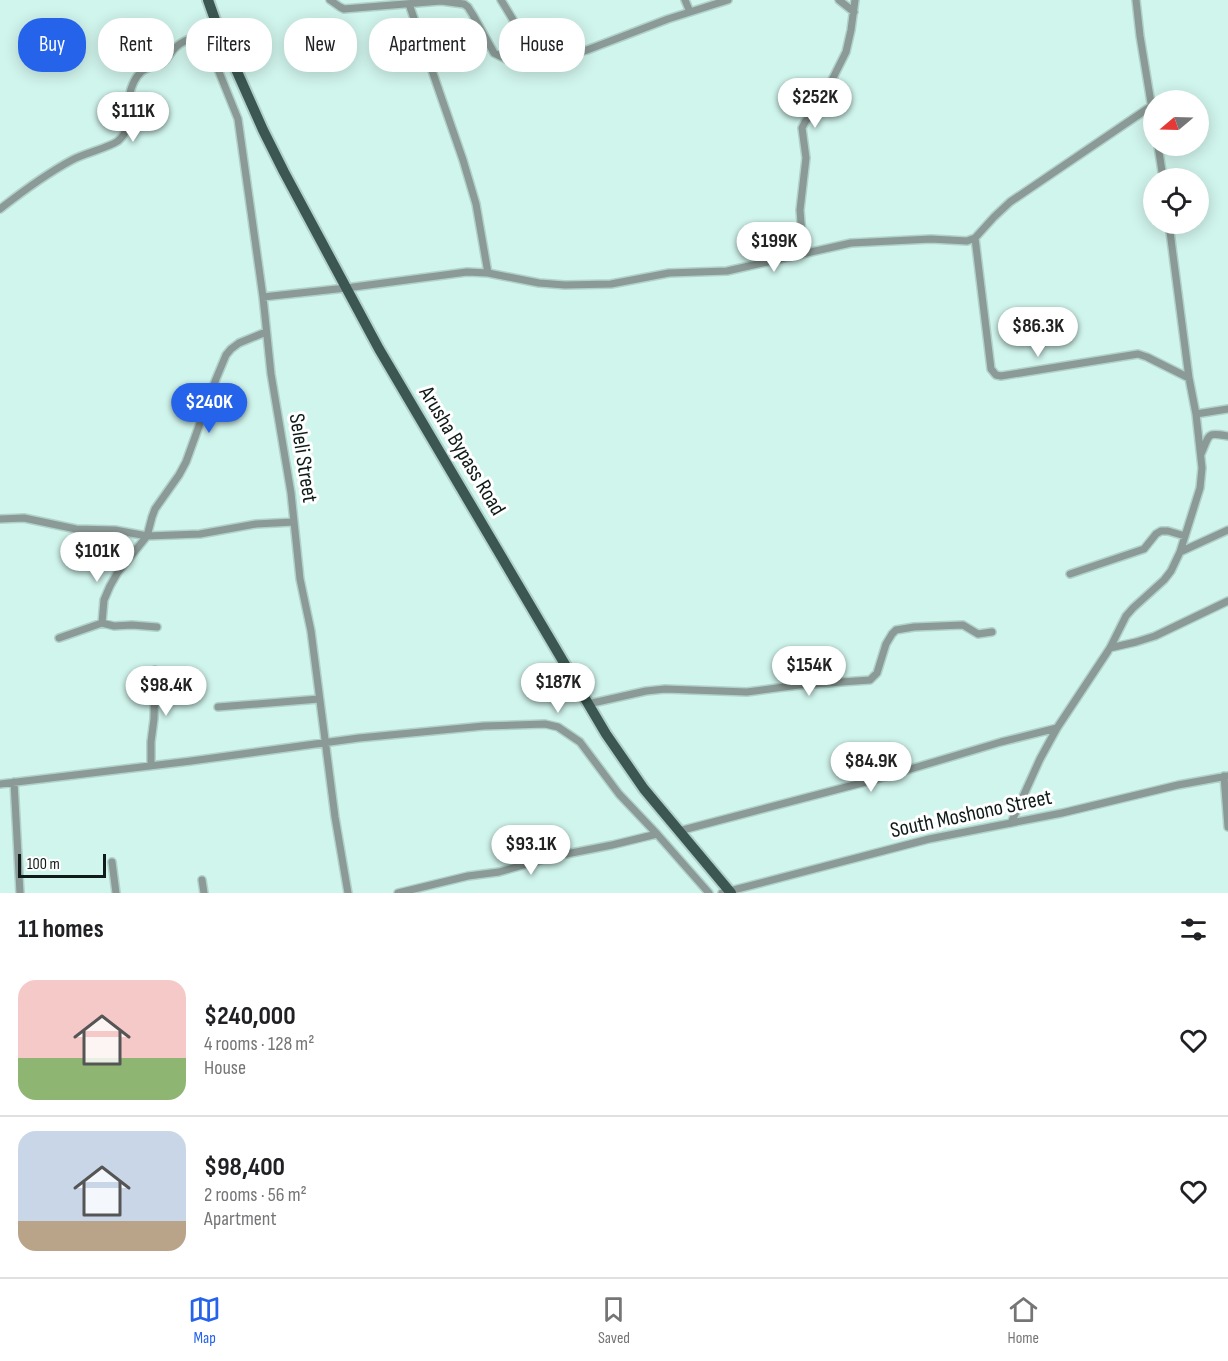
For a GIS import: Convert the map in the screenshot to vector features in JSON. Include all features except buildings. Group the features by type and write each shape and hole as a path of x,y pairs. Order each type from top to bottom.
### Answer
{"main road":[{"name":"Arusha Bypass Road","path":"208,0 214,18"},
{"name":"Arusha Bypass Road","path":"236,72 284,172 385,359 588,704 624,761 727,892"}],"street":[{"path":"330,0 344,9 441,1 464,4 495,53 499,55"},
{"path":"501,0 512,18"},
{"path":"685,0 690,12"},
{"path":"585,51 728,0"},
{"path":"839,0 854,12"},
{"path":"791,256 801,244 802,235 800,210 806,158 803,125 823,98 842,62 848,44 855,0"},
{"path":"1136,0 1148,90"},
{"path":"409,4 476,204 488,273"},
{"path":"0,209 61,166 120,140 126,131 131,90 139,74 147,68 163,63 175,47 186,41"},
{"name":"Seleli Street","path":"220,72 238,119 271,374 291,494 300,579 311,631 335,817 348,893"},
{"path":"262,297 467,272 488,273 539,284 611,284 669,273 727,271 851,243 931,239 960,241 975,238 1010,202 1143,112"},
{"path":"1011,823 1031,775 1057,728 1110,648 1126,616 1169,575 1180,552 1200,488 1202,475 1196,414 1189,378 1170,234"},
{"path":"975,238 991,369 996,375 1138,354 1189,378"},
{"path":"102,623 104,600 110,586 118,572 147,536 155,509 186,462 226,355 238,343 266,332"},
{"path":"1196,414 1228,409"},
{"path":"1200,456 1212,434 1228,436"},
{"path":"0,519 24,518 76,529 115,530 147,536 200,534 256,524 294,522"},
{"path":"1180,552 1228,530"},
{"path":"1070,574 1144,549 1161,531 1185,536"},
{"path":"1110,648 1155,636 1228,601"},
{"path":"59,638 102,623 114,626 157,627"},
{"path":"588,704 655,690 747,692 799,685 870,680 877,673 886,644 896,630 963,625 978,634 992,632"},
{"path":"151,765 155,670"},
{"path":"218,707 320,699"},
{"path":"0,784 359,738 484,726 545,724 558,728 580,742 619,794 709,893"},
{"path":"679,831 877,779 1057,728"},
{"path":"1226,776 1228,827"},
{"name":"South Moshono Street","path":"727,892 929,838 1062,813 1178,784 1226,776"},
{"path":"14,782 20,893"},
{"path":"398,893 468,876 499,872 551,857 657,834"},
{"path":"112,862 116,893"},
{"path":"202,879 204,893"}]}
